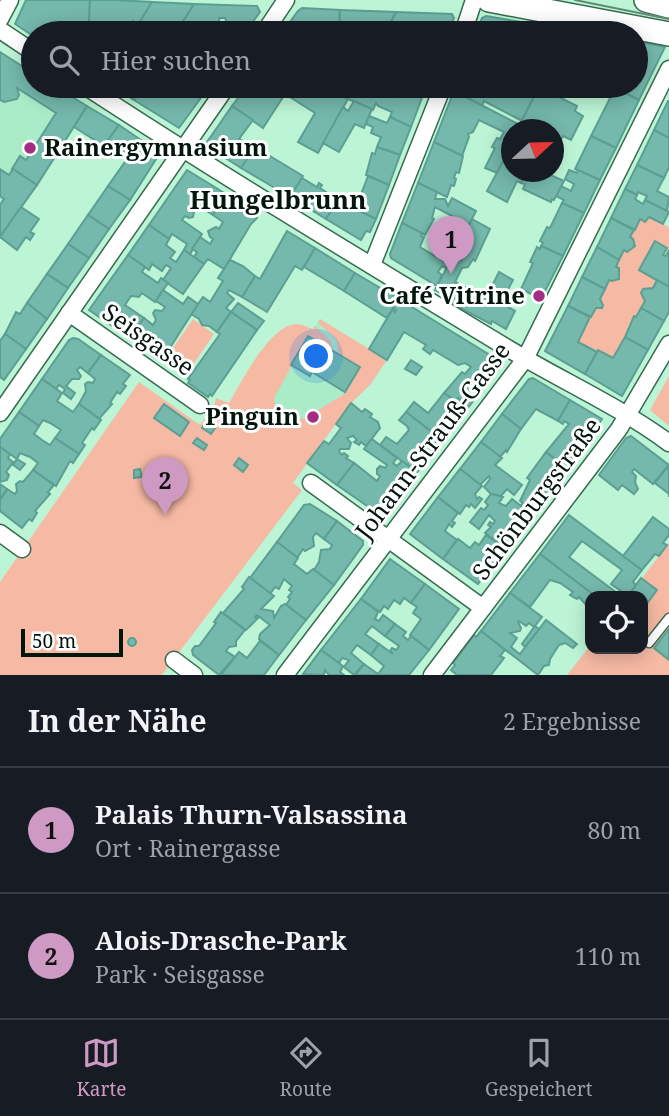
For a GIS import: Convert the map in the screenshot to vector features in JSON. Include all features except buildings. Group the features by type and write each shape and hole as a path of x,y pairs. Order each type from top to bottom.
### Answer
{"main road":[{"path":"489,0 600,21"},
{"path":"646,0 669,6"},
{"path":"648,30 669,34"}],"street":[{"path":"0,19 10,0"},
{"path":"272,21 286,0"},
{"path":"467,21 474,0"},
{"path":"0,30 21,44"},
{"name":"Johann-Strauß-Gasse","path":"285,675 525,359 669,69"},
{"path":"104,98 525,359 629,415 669,443"},
{"path":"0,413 219,98"},
{"path":"372,265 438,98"},
{"name":"Seisgasse","path":"69,313 200,405"},
{"name":"Schönburgstraße","path":"432,675 629,415 669,344"},
{"path":"311,483 483,608"},
{"path":"0,533 22,549"},
{"path":"174,660 194,675"}],"lane":[{"path":"649,643 669,618"}],"shaded area":[{"name":"Rainergymnasium","path":"0,52 21,64 21,98 75,98 87,106 0,237"},
{"path":"649,217 669,227 669,249 655,241 639,270 657,280 653,288 643,289 641,293 645,301 636,317 633,317 628,327 630,328 613,358 578,342 596,308 602,307 600,299 609,280 619,278 619,268 616,267 624,250 633,249 633,239 630,237 640,219 645,222"},
{"path":"193,319 214,334 186,375 164,361"},
{"path":"320,319 387,360 307,463 229,404 260,353 281,330 297,324 313,329"},
{"path":"320,319 387,360 370,385 351,403 293,483 302,490 162,675 0,675 0,582 139,382 200,425 214,406 216,398 229,403 257,356 277,334 297,324 313,329 315,326 331,341 333,351 308,336 274,398 275,408 280,415 303,419 343,395 360,367 338,354 337,341 318,322"},
{"path":"669,376 669,426 650,410"},
{"path":"669,543 669,675 567,675 585,652 648,654 648,591 632,591"}],"tram line":[{"path":"575,0 669,19"}],"place":[{"name":"Rainergymnasium","path":"30,148"},
{"name":"Palais Thurn-Valsassina","path":"451,274"},
{"name":"Café Vitrine","path":"539,296"},
{"name":"Pinguin","path":"313,417"},
{"name":"Alois-Drasche-Park","path":"165,515"}],"district":[{"name":"Hungelbrunn","path":"278,200"}]}
